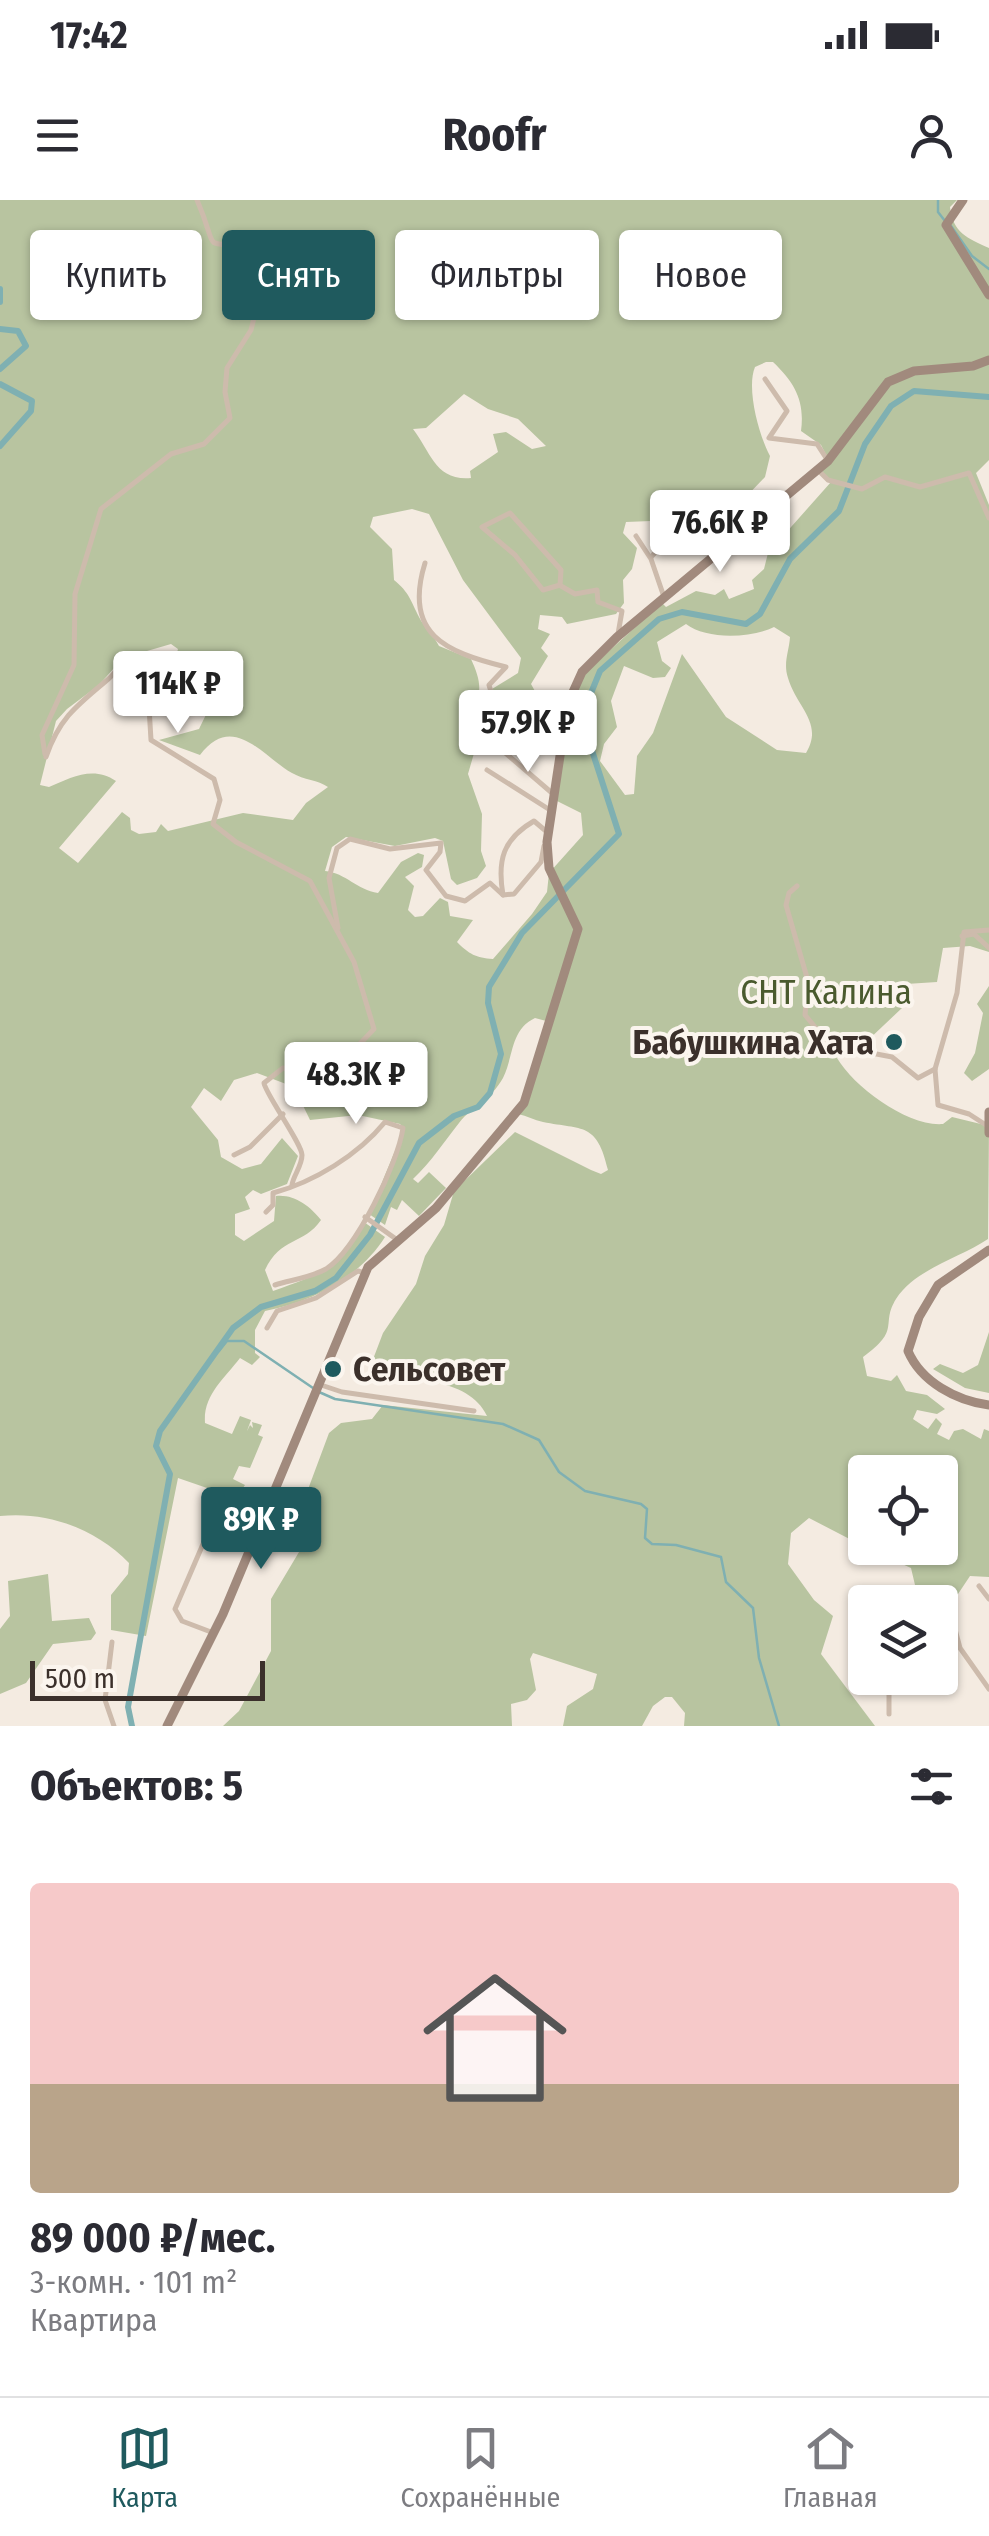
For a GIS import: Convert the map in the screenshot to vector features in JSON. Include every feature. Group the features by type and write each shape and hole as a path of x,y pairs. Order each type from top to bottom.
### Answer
{"street":[{"path":"197,200 208,238 218,247 258,248 267,266 250,330 227,368 225,392 230,418 204,444 170,454 101,509 75,594 74,665 42,735 46,757 66,713 108,680 121,662 137,658 148,674 152,740 214,780 220,800 213,819 216,827 310,881 338,931 354,962 374,1030 339,1069 324,1072 284,1068 262,1087 283,1114 302,1156 292,1186"},
{"path":"962,200 948,220 989,295"},
{"path":"503,895 514,894 541,862 572,690 582,672 617,637 828,461 888,382 914,371 974,366 989,360"},
{"path":"766,379 787,411 768,438 817,444 828,461"},
{"path":"818,470 855,488 868,488 886,477 920,487 937,486 966,473 972,477 989,516"},
{"path":"560,586 561,570 514,514 482,527 515,555 544,590 560,586 575,594 597,590 598,602 623,612 617,637"},
{"path":"651,559 654,550 683,522"},
{"path":"636,536 651,559 664,597"},
{"path":"425,563 416,594 420,615 444,648 506,668 489,685 494,702 488,738 552,793"},
{"path":"486,770 550,810"},
{"path":"167,1726 214,1633 371,1261 436,1208 524,1102 578,934 572,908 553,878 546,832 534,821 510,836 500,866 503,895"},
{"path":"338,931 330,873 337,848 350,840 390,849 438,842 442,849 426,870 441,892 468,901 490,882 503,895"},
{"path":"797,886 786,905 808,982 804,1015 830,1045 892,1058 918,1078 933,1073"},
{"path":"988,1129 965,1112 938,1106 933,1073 957,993 962,936 971,929 989,930"},
{"path":"962,936 978,936 989,948"},
{"path":"988,1129 989,1112"},
{"path":"234,1156 250,1148 283,1114"},
{"path":"266,1212 274,1193 302,1184 344,1160 385,1122 404,1128 388,1172 354,1239 329,1267 275,1285"},
{"path":"365,1217 396,1239"},
{"path":"989,1250 938,1284 919,1318 908,1352 925,1374 957,1398 989,1405"},
{"path":"266,1328 278,1310 316,1298 358,1271 365,1273"},
{"path":"317,1387 474,1411"},
{"path":"214,1633 181,1620 175,1609 222,1500"},
{"path":"980,1586 989,1598"},
{"path":"112,1642 104,1700 114,1726"},
{"path":"958,1642 989,1689"},
{"path":"889,1695 889,1714"}],"green space":[{"name":"СНТ Калина","path":"0,200 957,200 950,207 958,229 989,248 989,460 976,473 989,505 989,952 970,946 943,948 937,982 906,984 893,1003 902,1008 865,1043 851,1042 837,1058 869,1092 914,1119 943,1124 952,1117 989,1126 988,1239 926,1272 904,1289 892,1308 882,1340 863,1357 867,1376 891,1381 897,1375 906,1391 927,1395 945,1409 937,1414 917,1410 913,1419 928,1429 936,1418 942,1424 937,1434 949,1440 954,1431 963,1429 981,1439 984,1429 989,1431 989,1577 970,1576 958,1594 958,1585 915,1585 911,1568 904,1565 958,1565 958,1455 848,1455 848,1538 809,1518 791,1533 788,1564 814,1600 833,1616 821,1654 875,1726 684,1726 685,1713 672,1697 665,1697 653,1706 642,1726 563,1726 567,1706 593,1689 597,1674 533,1653 530,1659 536,1690 527,1700 511,1704 512,1726 223,1726 239,1711 271,1651 271,1599 302,1547 307,1492 329,1433 341,1423 372,1419 383,1405 487,1416 466,1393 451,1387 367,1375 383,1333 416,1284 425,1256 444,1225 454,1191 515,1132 591,1170 601,1174 608,1170 599,1143 586,1131 518,1114 550,1022 535,1018 517,1036 498,1086 464,1117 413,1179 418,1183 429,1172 446,1188 419,1216 402,1200 397,1210 391,1207 385,1225 369,1214 404,1129 400,1124 358,1115 310,1120 294,1087 257,1073 234,1080 221,1101 204,1088 191,1107 218,1140 221,1157 242,1169 261,1164 282,1138 298,1156 287,1184 261,1194 253,1190 245,1197 250,1209 235,1214 235,1235 244,1241 274,1221 276,1196 301,1202 321,1220 271,1259 265,1270 273,1291 327,1268 364,1222 385,1237 362,1265 333,1286 265,1311 255,1330 255,1353 260,1357 252,1365 240,1358 211,1396 205,1423 232,1434 240,1416 251,1420 247,1431 250,1425 253,1428 252,1422 262,1425 258,1435 263,1437 250,1468 239,1466 233,1479 245,1485 236,1498 178,1478 146,1636 111,1630 111,1595 128,1574 129,1563 102,1541 70,1525 18,1515 0,1516","holes":["773,362 793,385 800,402 801,431 821,445 830,463 820,472 831,482 768,553 764,569 752,580 754,589 729,599 724,589 715,595 696,591 666,607 662,603 587,671 575,692 553,799 581,813 583,835 549,873 547,892 532,914 493,959 482,958 457,942 473,920 450,916 448,902 440,898 423,916 415,917 408,910 414,886 405,877 422,867 424,855 418,853 401,862 378,893 325,871 332,847 346,837 395,846 435,838 443,841 451,879 457,885 477,878 486,866 481,851 482,814 468,774 479,736 471,714 479,693 477,674 471,659 439,646 421,621 394,580 392,549 370,527 373,517 412,509 429,514 463,580 521,658 518,673 492,689 514,710 530,714 541,702 531,684 548,656 541,648 550,634 538,629 540,615 562,617 567,624 616,614 624,603 623,580 632,569 637,548 623,533 626,522 651,521 678,509 741,502 765,477 770,456 755,412 752,387 755,367","464,394 488,409 518,419 546,446 532,449 506,432 493,434 498,452 470,471 471,478 449,475 435,463 413,429 426,428","686,624 705,633 729,636 774,627 790,637 787,673 811,724 811,742 806,753 777,750 726,717 682,654 653,733 637,756 634,794 625,795 600,761 604,744 617,727 611,701 624,666 653,678 665,677 671,668 662,661 657,642","171,644 178,649 174,663 178,671 209,670 217,675 219,688 199,729 159,740 200,755 212,742 236,737 292,773 328,787 306,803 293,820 243,813 168,831 161,824 156,832 139,834 131,830 130,818 122,812 78,863 59,848 116,781 90,773 49,787 40,785 56,721 99,685 123,658"]},
{"path":"989,986 989,1069 972,1081 964,1073 975,1053 983,1013 977,1004"},
{"path":"989,1332 989,1393 965,1388 933,1369 940,1364 963,1373 978,1365"},
{"path":"48,1574 52,1621 89,1618 96,1633 91,1640 53,1644 26,1683 0,1694 0,1629 10,1616 8,1581"}],"waterway":[{"path":"938,200 938,212 945,221"},
{"path":"951,226 972,256 989,269"},
{"path":"0,289 0,302"},
{"path":"0,329 18,331 26,346 0,369"},
{"path":"0,384 32,401 31,411 0,446"},
{"path":"132,1726 128,1707 170,1474 156,1446 160,1431 233,1328 261,1307 315,1291 336,1278 370,1235 419,1143 454,1116 478,1107 490,1093 501,1054 488,1003 489,987 522,933 619,834 587,735 589,698 600,671 659,619 682,612 746,624 760,614 790,559 839,511 865,444 891,406 914,391 989,397"},
{"path":"219,1351 227,1341 244,1341 313,1388"},
{"path":"319,1392 335,1399 503,1424 539,1440 559,1472 585,1491 641,1504 647,1509 645,1538 652,1544 676,1545 721,1557 726,1582 753,1608 759,1658 779,1726"}],"place":[{"name":"Бабушкина Хата","path":"894,1042"},
{"name":"Сельсовет","path":"333,1369"}]}
